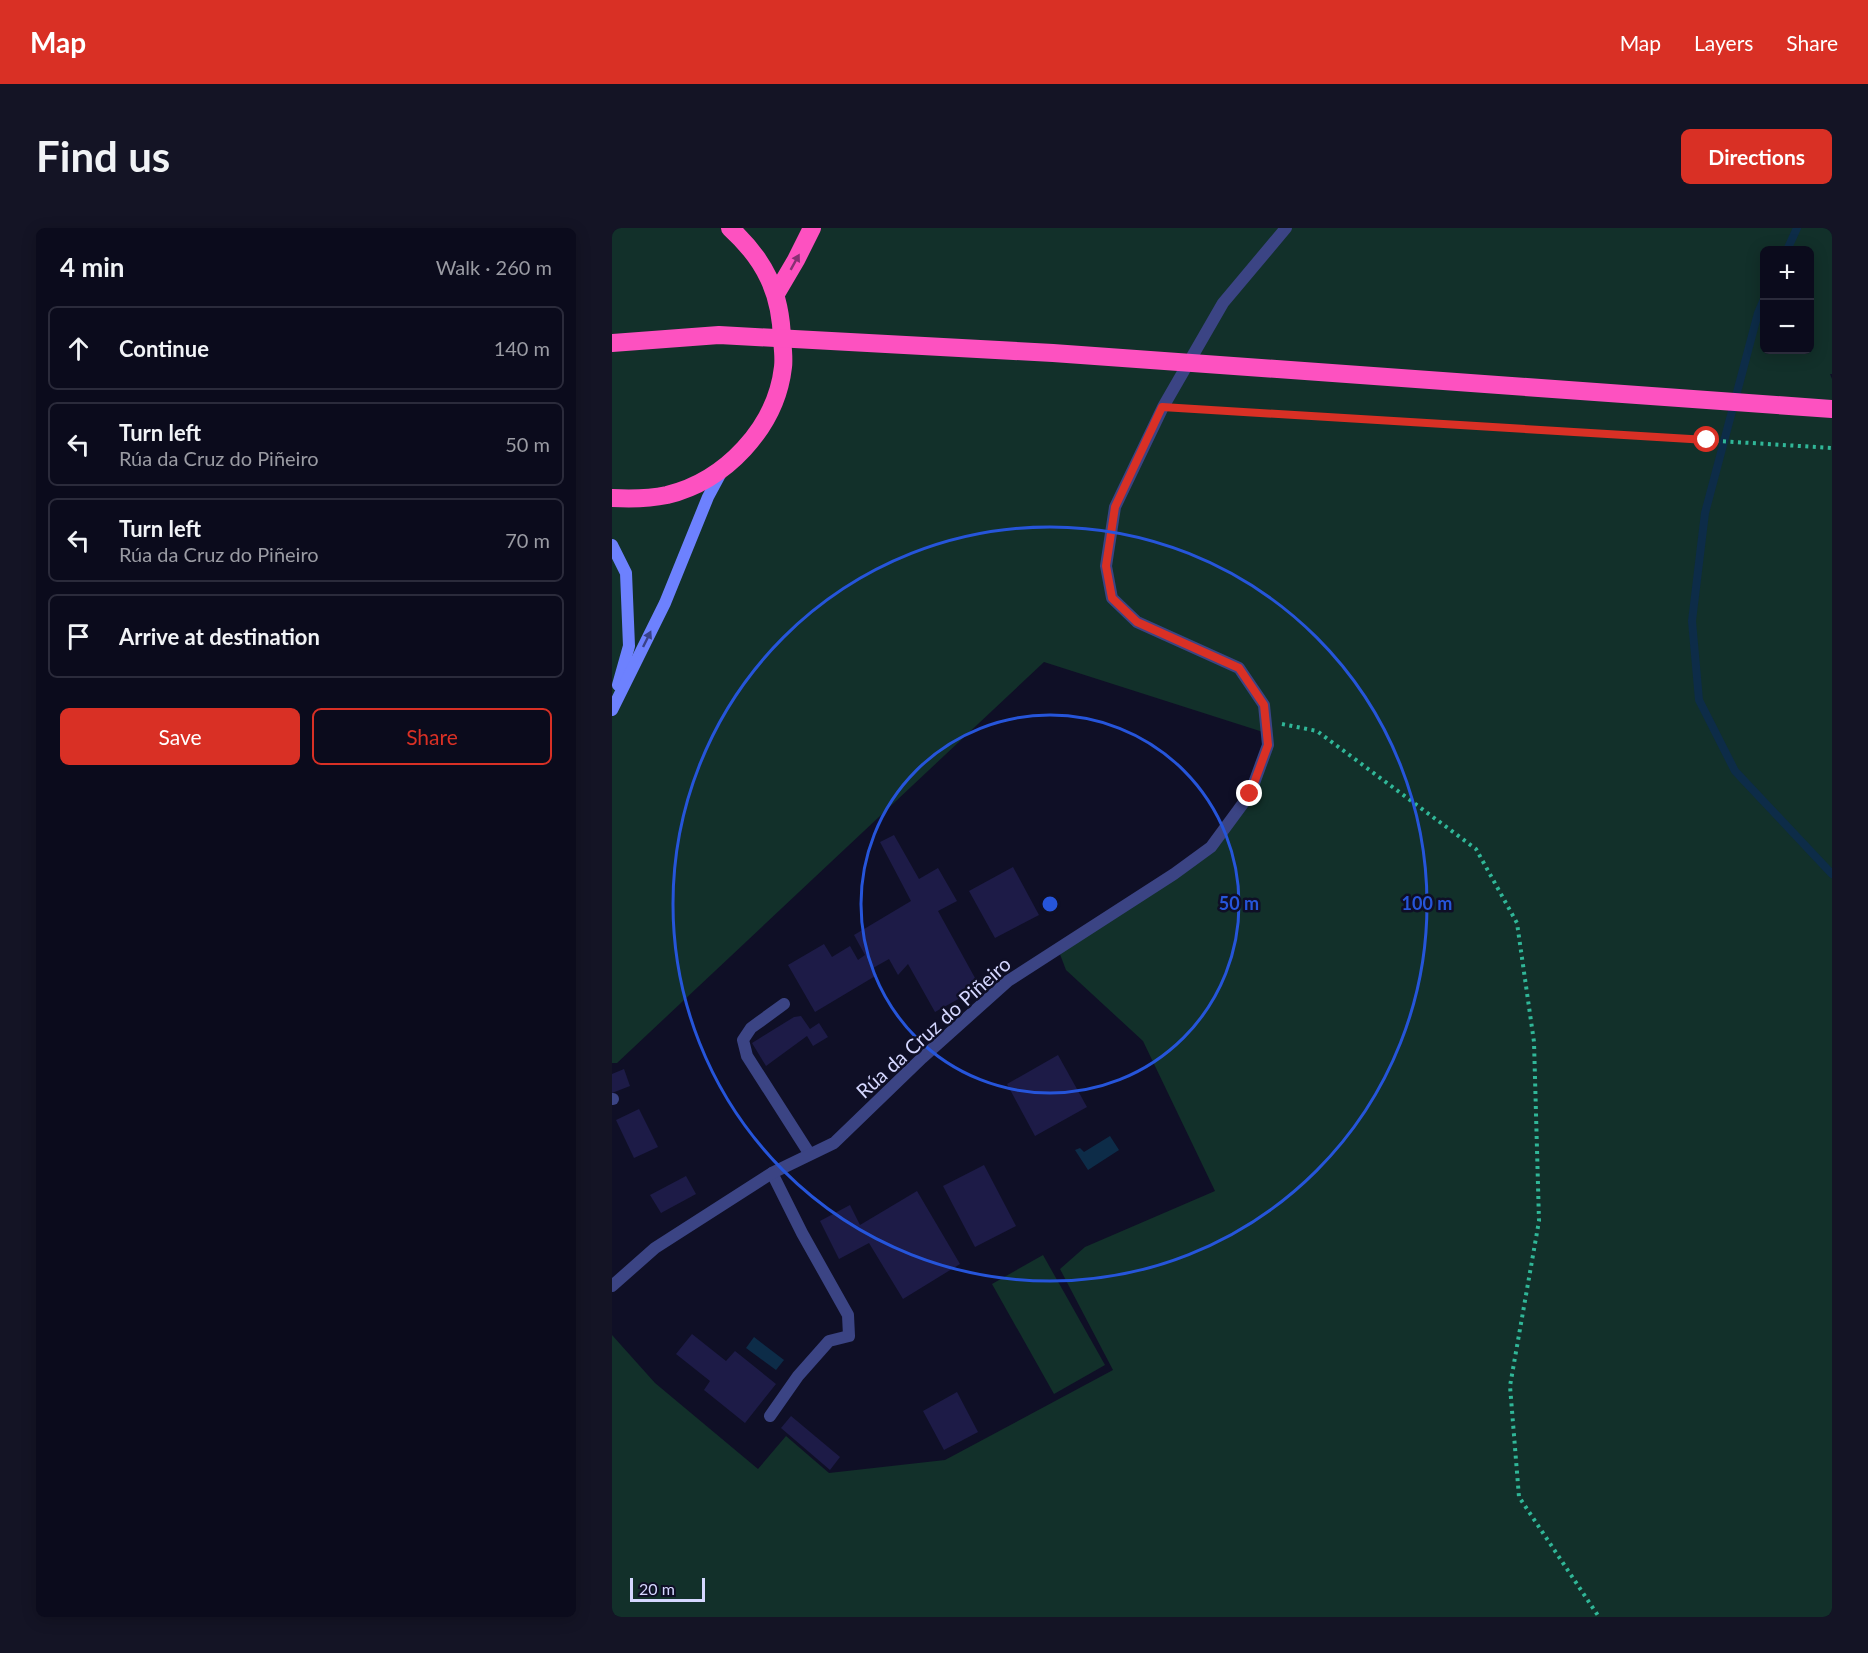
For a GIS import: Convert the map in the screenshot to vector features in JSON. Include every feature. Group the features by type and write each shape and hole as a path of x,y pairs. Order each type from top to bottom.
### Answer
{"highway":[{"path":"776,294 812,228"},
{"path":"612,498 631,499 667,495 687,488 723,468 755,436 767,417 776,396 783,367 782,315 776,294 758,258 739,230"},
{"path":"612,343 719,335 1053,352 1832,409"}],"street":[{"name":"Rúa da Cruz do Piñeiro","path":"612,1286 655,1248 772,1173 809,1153 834,1143 922,1058 1008,981 1174,874 1211,847 1250,794 1268,745 1264,705 1239,668 1137,622 1112,598 1106,566 1115,507 1162,407 1223,303 1287,228"},
{"path":"612,710 664,603 708,497 723,468"},
{"path":"612,545 626,573 629,646 612,704"},
{"path":"784,1004 751,1028 743,1040 747,1056 809,1153"},
{"path":"770,1416 798,1377 829,1341 849,1336 848,1315 802,1233 772,1173"}],"path":[{"path":"1162,407 1832,448"},
{"path":"1265,722 1317,731 1476,849 1516,923 1534,1042 1539,1221 1510,1386 1519,1497 1599,1617"}],"green space":[{"path":"612,228 1832,228 1832,374 1830,374 1832,379 1832,1617 612,1617 612,1335 655,1383 758,1469 786,1436 829,1473 945,1460 1113,1370 1060,1269 1085,1247 1215,1191 1143,1041 1066,970 1058,949 1211,847 1250,794 1263,757 1263,732 1044,662 617,1063 612,1063"},
{"path":"1043,1255 1105,1365 1054,1394 992,1284"}],"water":[{"path":"1110,1136 1119,1150 1088,1170 1075,1150 1080,1148 1084,1152"},
{"path":"754,1337 784,1360 776,1370 746,1348"}],"building":[{"path":"894,835 919,879 938,868 957,901 938,911 980,987 935,1012 908,964 898,975 889,959 873,968 877,975 815,1012 788,965 824,944 832,957 850,946 858,960 865,955 854,935 911,901 880,842"},
{"path":"1013,867 1039,915 995,938 969,891"},
{"path":"801,1016 810,1029 819,1023 828,1037 813,1046 807,1036 766,1066 752,1043 794,1017"},
{"path":"1058,1055 1087,1107 1035,1136 1007,1084"},
{"path":"624,1069 630,1086 612,1093 612,1074"},
{"path":"639,1109 658,1147 634,1158 616,1120"},
{"path":"984,1165 1016,1226 975,1247 943,1186"},
{"path":"686,1176 696,1194 661,1213 650,1195"},
{"path":"917,1191 960,1264 903,1299 869,1243 839,1259 820,1221 850,1205 860,1225"},
{"path":"692,1334 726,1361 735,1351 776,1384 745,1423 704,1390 710,1381 676,1354"},
{"path":"957,1392 978,1432 944,1450 923,1411"},
{"path":"791,1416 840,1457 830,1470 781,1428"}],"waterway":[{"path":"1789,246 1797,228"},
{"path":"1764,300 1758,313 1705,513 1692,621 1699,700 1735,771 1832,874"}],"route":[{"path":"1250,794 1268,745 1264,705 1239,668 1137,622 1112,598 1106,566 1115,507 1162,407 1707,440"}]}
